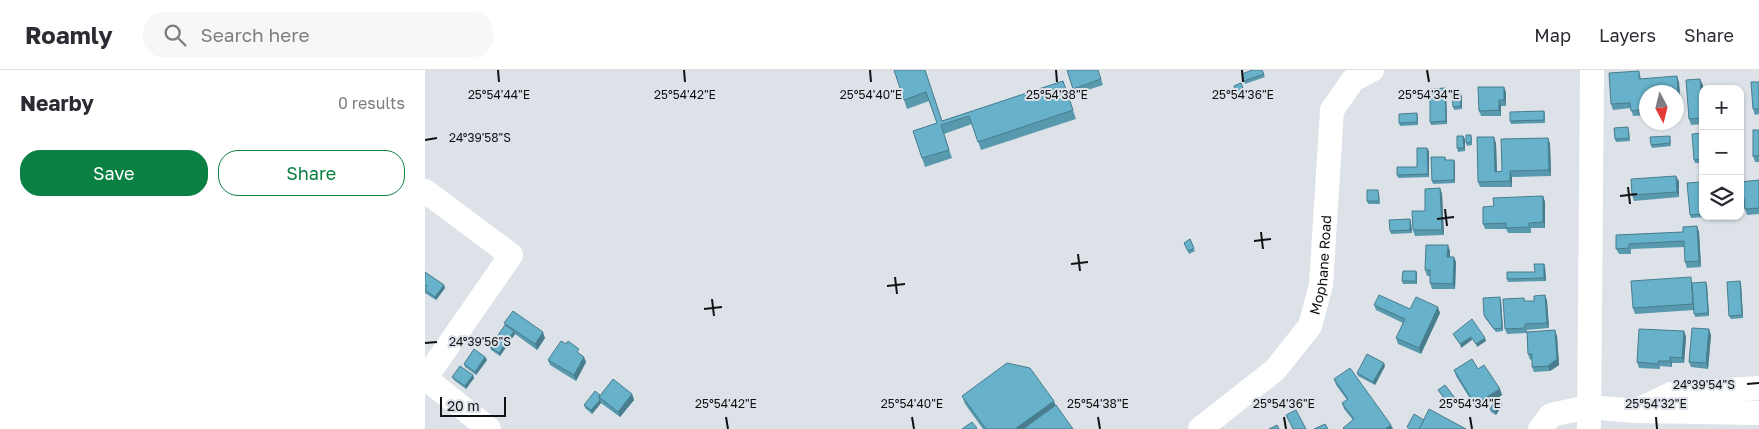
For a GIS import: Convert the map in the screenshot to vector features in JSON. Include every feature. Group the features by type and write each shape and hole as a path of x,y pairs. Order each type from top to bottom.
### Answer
{"street":[{"path":"1335,70 1343,93"},
{"name":"Mophane Road","path":"1200,429 1275,370 1310,326 1321,285 1332,110 1353,80 1372,70"},
{"path":"1588,418 1592,70"},
{"path":"425,191 511,255 425,379 489,429"},
{"path":"1637,410 1671,394 1759,388"},
{"path":"1540,429 1551,415 1588,418 1637,410 1759,413"}],"building":[{"path":"894,70 925,70 942,121 1063,81 1073,110 978,142 969,116 941,125 949,150 922,158 913,131 937,123 926,92 904,100"},
{"path":"1067,70 1098,70 1101,79 1073,89"},
{"path":"1252,70 1262,70 1264,74 1244,81 1242,74"},
{"path":"1639,71 1639,79 1677,76 1678,85 1639,85 1639,110 1631,111 1630,103 1611,104 1609,73"},
{"path":"1700,79 1699,118 1689,119 1686,80"},
{"path":"1751,82 1759,82 1759,109 1753,109"},
{"path":"1241,83 1245,93 1238,96 1234,86"},
{"path":"1478,87 1504,87 1504,100 1499,100 1499,110 1479,111"},
{"path":"1445,88 1446,121 1430,122 1430,89"},
{"path":"1452,93 1460,93 1461,106 1453,107"},
{"path":"1544,111 1544,120 1510,121 1510,112"},
{"path":"1417,113 1417,122 1399,123 1399,114"},
{"path":"1628,127 1629,138 1615,139 1614,128"},
{"path":"1753,130 1759,130 1759,156 1753,156"},
{"path":"1699,133 1699,159 1694,160 1692,134"},
{"path":"1466,135 1471,135 1471,142 1466,143"},
{"path":"1457,136 1463,136 1464,148 1457,148"},
{"path":"1670,136 1670,143 1651,145 1650,137"},
{"path":"1477,137 1494,137 1495,172 1502,171 1501,139 1548,138 1549,170 1510,171 1510,181 1478,182"},
{"path":"1417,148 1427,148 1428,174 1397,175 1397,167 1417,167"},
{"path":"1431,157 1445,157 1445,160 1454,160 1454,180 1432,181"},
{"path":"1676,176 1677,192 1632,195 1631,179"},
{"path":"1759,180 1759,208 1745,209 1744,182"},
{"path":"1699,182 1699,214 1690,215 1687,183"},
{"path":"1440,188 1442,230 1413,230 1412,211 1425,211 1425,189"},
{"path":"1367,190 1378,190 1379,201 1367,201"},
{"path":"1543,196 1543,222 1529,223 1529,227 1506,228 1506,223 1483,224 1483,207 1494,206 1493,198"},
{"path":"1410,219 1410,230 1390,231 1389,220"},
{"path":"1697,226 1699,261 1685,262 1684,241 1629,244 1629,248 1616,249 1616,235 1683,232 1683,227"},
{"path":"1190,239 1194,248 1188,251 1184,243"},
{"path":"1426,245 1448,245 1447,257 1454,257 1453,284 1430,283 1430,270 1425,270"},
{"path":"1534,264 1544,264 1544,278 1507,279 1507,272 1535,272"},
{"path":"1403,271 1416,271 1416,281 1402,281"},
{"path":"425,272 444,285 435,297 425,290 427,286 425,285"},
{"path":"1691,277 1693,304 1633,308 1631,281"},
{"path":"1740,281 1742,315 1729,316 1727,282"},
{"path":"1706,282 1708,313 1694,314 1692,283"},
{"path":"1379,295 1410,309 1416,297 1438,307 1419,348 1396,338 1405,319 1374,305"},
{"path":"1545,295 1547,323 1525,324 1525,328 1505,329 1503,299 1524,298 1524,301 1534,301 1534,296"},
{"path":"1500,297 1502,328 1494,329 1484,315 1483,298"},
{"path":"513,311 543,332 535,344 504,323"},
{"path":"1472,319 1485,338 1476,344 1471,337 1460,344 1453,334"},
{"path":"505,325 514,331 499,353 490,347"},
{"path":"1692,328 1709,329 1706,363 1689,362"},
{"path":"1639,329 1684,331 1682,358 1670,357 1670,361 1658,361 1658,364 1637,362"},
{"path":"1555,330 1557,359 1548,366 1532,367 1532,354 1528,354 1527,332"},
{"path":"561,341 566,344 568,341 579,349 577,352 584,357 574,375 548,360"},
{"path":"474,349 485,357 475,372 464,364"},
{"path":"1367,354 1384,363 1373,382 1357,373"},
{"path":"1472,359 1478,369 1484,365 1500,389 1475,404 1454,370"},
{"path":"1007,363 1030,368 1054,401 1015,429 986,429 962,396"},
{"path":"460,366 473,375 465,386 452,377"},
{"path":"1350,368 1391,425 1385,429 1343,428 1354,419 1342,403 1348,399 1334,379"},
{"path":"613,379 632,394 618,412 599,397"},
{"path":"1445,385 1455,398 1448,403 1438,390"},
{"path":"595,391 600,395 600,400 591,410 584,405"},
{"path":"1496,399 1501,402 1495,412 1490,409"},
{"path":"1056,405 1073,429 1023,429"},
{"path":"1429,409 1466,429 1419,429"},
{"path":"1296,410 1306,429 1293,429 1286,415"},
{"path":"1414,414 1424,420 1419,429 1407,427"},
{"path":"972,422 977,428 962,429"},
{"path":"1325,424 1328,429 1314,429"},
{"path":"1277,425 1279,429 1269,429"}]}
